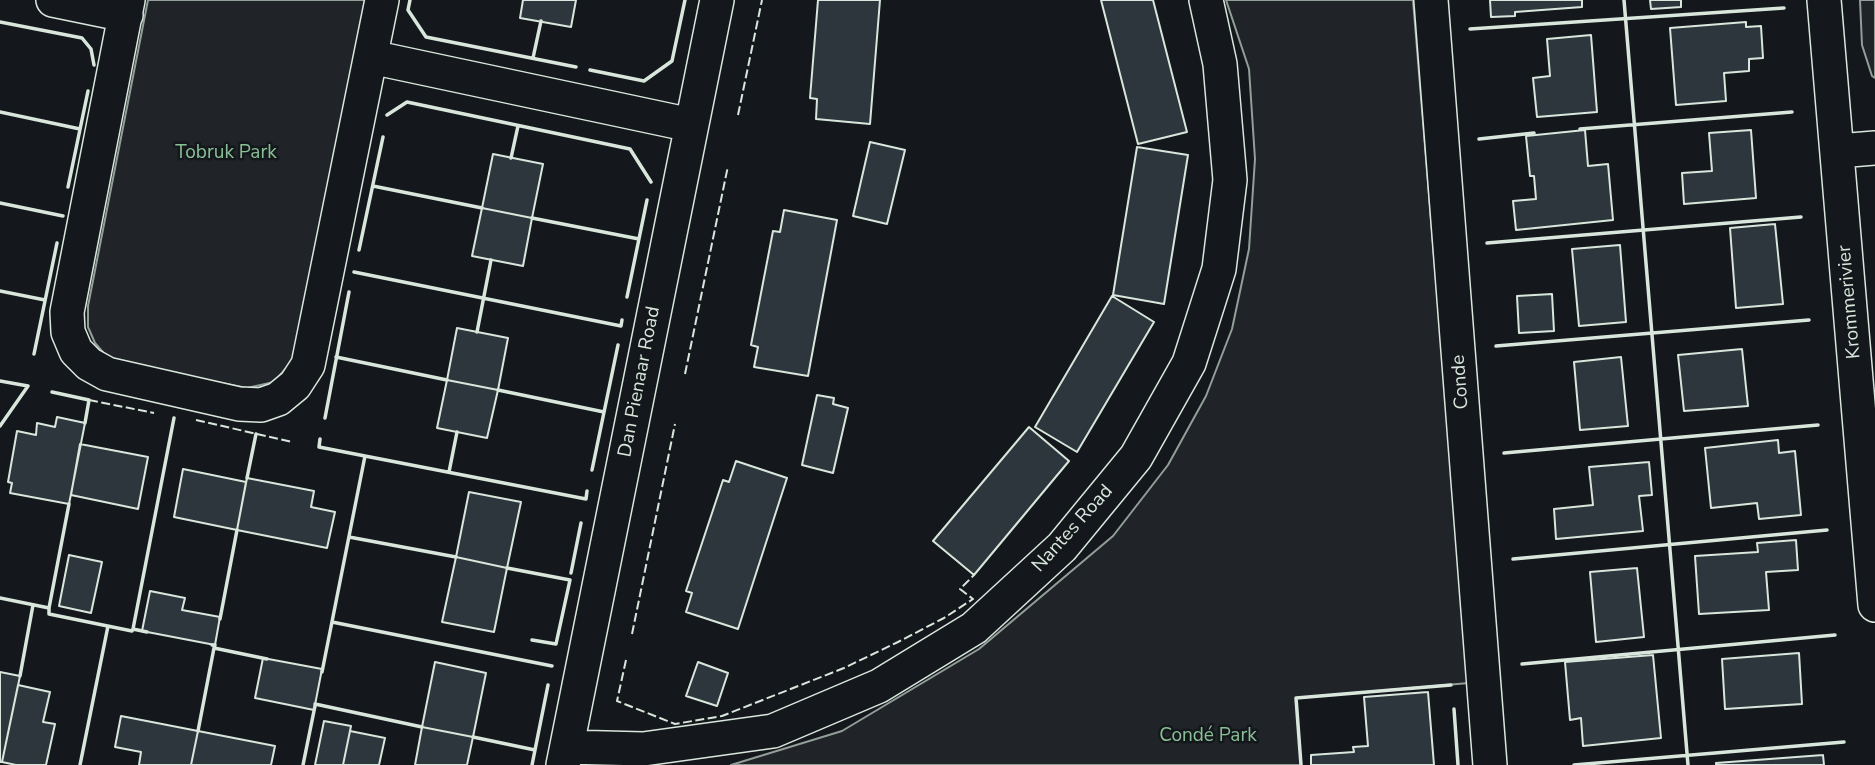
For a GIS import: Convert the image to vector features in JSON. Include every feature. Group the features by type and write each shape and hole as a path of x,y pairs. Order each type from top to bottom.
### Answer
{"street":[{"path":"53,0 127,7 67,312 68,332 76,351 89,364 107,374 239,404 261,405 278,399 295,385 308,365 382,0"},
{"name":"Dan Pienaar Road","path":"565,756 717,0"},
{"name":"Nantes Road","path":"565,756 643,749 773,730 879,686 974,628 1062,547 1136,457 1189,363 1219,269 1230,180 1220,64 1206,0"},
{"name":"Conde","path":"1431,0 1490,765"},
{"name":"Krommerivier","path":"1824,0 1875,605"},
{"path":"371,57 691,125"},
{"path":"1838,151 1875,148"}],"green space":[{"name":"Tobruk Park","path":"148,0 365,0 294,359 274,382 247,388 126,364 108,358 95,343 88,327 88,306"},
{"name":"Condé Park","path":"1226,0 1413,0 1469,683 1296,698 1301,765 731,765 842,731 979,649 1113,536 1168,465 1206,396 1232,329 1249,249 1255,159 1249,69"},
{"path":"1860,0 1875,0 1875,78 1862,45"}],"building":[{"path":"523,0 576,0 571,27 520,18"},
{"path":"818,0 880,0 870,124 816,119 817,99 810,98"},
{"path":"1101,0 1153,0 1187,132 1138,144"},
{"path":"1490,0 1582,0 1582,7 1515,12 1515,16 1491,17"},
{"path":"1650,0 1681,0 1681,7 1651,9"},
{"path":"1746,22 1746,27 1761,26 1763,58 1749,59 1749,71 1724,73 1726,101 1676,105 1670,28"},
{"path":"1591,35 1597,112 1537,117 1533,78 1550,76 1547,39"},
{"path":"1585,130 1588,166 1608,164 1613,220 1516,230 1513,201 1536,199 1534,176 1530,176 1526,136"},
{"path":"1751,130 1756,198 1684,204 1682,173 1712,171 1709,133"},
{"path":"870,142 905,150 887,224 853,216"},
{"path":"1137,147 1188,155 1164,304 1113,295"},
{"path":"493,154 543,164 532,218 482,208"},
{"path":"482,208 532,218 523,266 472,256"},
{"path":"784,210 837,220 808,376 754,367 758,347 751,345 773,231 780,232"},
{"path":"1775,224 1783,304 1736,308 1730,228"},
{"path":"1620,245 1626,322 1579,326 1572,249"},
{"path":"1552,294 1554,331 1519,333 1517,296"},
{"path":"1112,296 1154,322 1077,452 1035,427"},
{"path":"457,328 508,338 498,390 447,380"},
{"path":"1742,349 1748,406 1684,411 1678,355"},
{"path":"1621,357 1628,426 1580,430 1574,362"},
{"path":"447,380 498,390 487,438 437,428"},
{"path":"817,395 834,398 833,404 848,408 833,473 802,465"},
{"path":"57,417 85,423 69,504 10,493 12,483 8,482 17,431 36,435 37,423 55,427"},
{"path":"1029,427 1069,461 974,575 933,541"},
{"path":"1778,440 1779,453 1795,451 1801,515 1759,519 1757,503 1711,508 1705,448"},
{"path":"80,444 148,457 138,509 71,495"},
{"path":"736,461 787,478 738,629 686,612 692,593 686,591 723,480 729,482"},
{"path":"1649,462 1652,495 1639,496 1643,531 1556,539 1554,509 1593,505 1589,467"},
{"path":"183,469 246,482 237,530 174,517"},
{"path":"247,478 314,491 311,507 335,512 327,548 237,530"},
{"path":"469,492 521,502 507,568 456,557"},
{"path":"1796,540 1798,570 1766,572 1769,610 1699,614 1695,556 1758,552 1757,543"},
{"path":"69,555 102,562 91,613 59,606"},
{"path":"456,557 507,568 494,632 442,622"},
{"path":"1637,568 1644,637 1596,642 1590,572"},
{"path":"150,591 185,598 182,610 220,617 215,645 142,631"},
{"path":"1799,653 1802,704 1725,709 1722,659"},
{"path":"1653,655 1661,738 1583,746 1581,718 1570,720 1565,662"},
{"path":"263,658 322,669 314,710 255,698"},
{"path":"435,662 486,673 473,737 422,727"},
{"path":"698,662 728,673 717,706 686,696"},
{"path":"0,672 20,676 2,762 0,762"},
{"path":"18,685 50,692 43,722 55,724 46,765 2,762"},
{"path":"1428,692 1434,765 1311,765 1311,755 1354,752 1353,747 1368,746 1364,697"},
{"path":"121,716 198,731 191,765 139,765 141,752 115,747"},
{"path":"324,721 351,726 343,765 315,765"},
{"path":"422,727 473,737 467,765 415,765"},
{"path":"198,731 275,746 271,765 191,765"},
{"path":"350,731 385,738 379,765 343,765"},
{"path":"1823,755 1824,765 1716,765 1716,763"}],"fence":[{"path":"738,115 762,0"},
{"path":"685,374 728,166"},
{"path":"89,400 154,413"},
{"path":"196,420 292,442"},
{"path":"632,634 675,424"},
{"path":"626,660 617,701 675,724 722,716 844,668 944,618 973,599 960,589 974,575"}],"wall":[{"path":"410,0 408,10 426,37 576,67"},
{"path":"590,70 644,81 672,61 685,0"},
{"path":"1624,0 1688,765"},
{"path":"1470,29 1784,8"},
{"path":"533,58 541,21"},
{"path":"0,22 82,38 91,49 94,65"},
{"path":"68,187 88,91"},
{"path":"387,115 407,102 630,149 651,182"},
{"path":"0,112 80,129"},
{"path":"1580,129 1792,112"},
{"path":"511,158 518,126"},
{"path":"1479,139 1534,133"},
{"path":"359,250 383,137"},
{"path":"373,186 482,208"},
{"path":"627,297 647,200"},
{"path":"0,203 63,216"},
{"path":"1487,243 1801,217"},
{"path":"532,218 639,239"},
{"path":"34,354 57,243"},
{"path":"477,332 491,260"},
{"path":"354,272 621,326 622,320"},
{"path":"0,291 45,300"},
{"path":"325,418 349,292"},
{"path":"1496,346 1809,320"},
{"path":"592,470 618,345"},
{"path":"336,357 447,380"},
{"path":"0,381 28,386 0,426"},
{"path":"498,390 604,412"},
{"path":"52,392 89,400 85,423"},
{"path":"133,629 174,418"},
{"path":"1504,453 1818,425"},
{"path":"449,472 457,432"},
{"path":"247,478 256,434"},
{"path":"320,439 319,447 365,456 586,499 587,491"},
{"path":"322,672 365,456"},
{"path":"49,608 69,504"},
{"path":"571,573 581,523"},
{"path":"220,619 237,530"},
{"path":"1513,559 1827,530"},
{"path":"349,537 456,557"},
{"path":"507,568 570,580 556,644 532,640"},
{"path":"0,598 49,608 49,614 147,632"},
{"path":"20,676 33,605"},
{"path":"332,622 552,666"},
{"path":"80,765 108,626"},
{"path":"1522,664 1835,635"},
{"path":"212,645 215,645 214,648 267,659"},
{"path":"198,731 214,648"},
{"path":"532,765 548,685"},
{"path":"1301,765 1296,698 1451,685"},
{"path":"315,704 422,727"},
{"path":"303,765 315,706"},
{"path":"1454,709 1458,765"},
{"path":"473,737 535,750"},
{"path":"1574,765 1844,742"}]}
